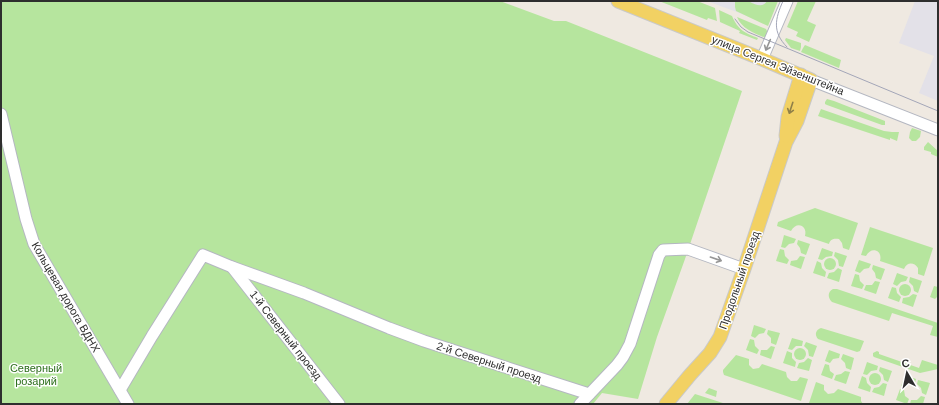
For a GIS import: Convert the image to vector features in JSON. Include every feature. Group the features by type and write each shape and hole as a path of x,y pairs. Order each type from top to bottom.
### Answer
{"main road":[{"name":"улица Сергея Эйзенштейна","path":"618,1 806,78"},
{"name":"Продольный проезд","path":"666,404 710,353 720,336 786,142 797,121 806,78"},
{"path":"673,404 681,386"}],"street":[{"path":"762,59 787,1"},
{"name":"улица Сергея Эйзенштейна","path":"806,78 938,130"},
{"name":"Кольцевая дорога ВДНХ","path":"1,114 26,219 34,244 128,404"},
{"path":"580,404 617,364 630,344 659,255 664,250 688,249 744,269"},
{"name":"2-й Северный проезд","path":"120,390 203,255 304,293 424,341 589,394"},
{"name":"1-й Северный проезд","path":"232,267 339,404"}],"shaded area":[{"path":"707,1 776,1 766,24"},
{"path":"915,1 938,1 938,101 919,93 934,56 899,43"}],"green space":[{"name":"Северный розарий","path":"1,1 500,1 554,21 566,21 742,91 657,337 638,399 602,393 593,404 1,404"},
{"path":"659,1 697,1 715,8 717,21 708,18 707,20"},
{"path":"735,1 750,1 759,5 764,5 767,1 778,1 768,26 736,11"},
{"path":"798,1 816,1 807,21 816,25 809,42 796,36 798,32 787,27"},
{"path":"719,10 732,16 739,28 758,38 757,40 739,33 740,31 720,22"},
{"path":"737,17 766,29 768,33 766,38 745,28"},
{"path":"786,38 801,43 800,51 791,48 785,40"},
{"path":"805,45 841,60 839,68 801,52"},
{"path":"827,99 885,121 885,125 827,105 825,102"},
{"path":"821,109 884,131 899,132 897,141 818,116"},
{"path":"912,128 921,131 920,137 916,141 912,141 909,138"},
{"path":"928,142 938,151 938,157 931,154 931,152 924,150 924,147"},
{"path":"815,208 858,223 849,250 843,248 839,239 832,239 829,244 805,236 805,229 798,225 791,231 777,226 778,222"},
{"path":"870,227 933,248 924,276 918,274 918,268 913,264 907,265 904,269 880,261 880,254 873,250 866,256 861,255"},
{"path":"784,235 796,239 794,243 789,244 785,248 781,247"},
{"path":"798,240 810,244 806,255 801,253 797,244"},
{"path":"822,248 833,252 832,256 826,257 822,260 818,259"},
{"path":"780,249 784,250 785,256 789,260 787,264 776,261"},
{"path":"835,252 847,256 843,267 839,266 838,260 834,256"},
{"path":"800,256 805,257 801,269 790,265 791,261 797,260"},
{"path":"830,258 834,260 836,264 834,268 830,270 826,268 824,264 826,260"},
{"path":"859,260 871,264 869,268 864,269 860,273 855,271"},
{"path":"817,261 821,263 822,268 826,272 825,277 813,273"},
{"path":"873,265 885,269 881,280 876,278 872,269"},
{"path":"838,268 842,270 839,282 827,278 829,273 834,272"},
{"path":"897,273 908,277 906,281 901,282 897,286 893,284"},
{"path":"855,274 859,275 860,281 864,285 862,289 851,286"},
{"path":"910,277 922,281 918,293 914,291 913,286 909,282"},
{"path":"875,281 880,282 876,294 864,290 866,285 872,285"},
{"path":"905,284 909,286 911,290 909,294 905,296 901,294 899,290 901,286"},
{"path":"934,286 938,287 938,296 935,299 930,297"},
{"path":"892,287 896,288 897,293 901,297 899,302 888,298"},
{"path":"833,289 837,289 938,323 938,337 930,335 933,326 892,313 889,321 832,302 829,295"},
{"path":"913,294 917,295 913,307 902,303 903,298 909,297"},
{"path":"754,325 766,329 764,333 759,334 755,338 751,336"},
{"path":"821,328 864,341 860,351 857,352 818,339 816,332"},
{"path":"768,330 780,333 776,345 771,343 771,338 767,334"},
{"path":"792,338 803,341 802,346 796,346 792,350 788,349"},
{"path":"750,339 754,340 755,346 759,350 757,354 746,350"},
{"path":"806,342 817,346 813,357 809,356 808,350 804,346"},
{"path":"771,346 775,347 771,359 760,355 761,350 767,350"},
{"path":"800,348 804,350 806,354 804,358 800,360 796,358 794,354 796,350"},
{"path":"829,350 840,354 839,358 833,359 830,363 825,361"},
{"path":"787,351 792,353 792,358 796,362 795,367 783,363"},
{"path":"877,351 879,354 919,368 922,360 938,365 938,369 920,373 874,357 873,353"},
{"path":"843,354 854,358 851,370 846,368 845,363 841,359"},
{"path":"736,355 749,359 749,365 753,369 759,368 762,364 786,372 787,377 791,381 797,381 800,377 808,379 801,401 724,375 723,370"},
{"path":"808,358 812,360 809,371 797,368 799,363 804,362"},
{"path":"867,362 878,366 877,370 871,371 867,375 863,374"},
{"path":"825,364 829,365 830,371 834,374 832,379 821,375"},
{"path":"880,367 892,371 888,382 884,380 883,375 879,371"},
{"path":"845,371 850,372 846,384 834,380 836,375"},
{"path":"875,373 879,375 881,379 879,383 875,385 871,383 869,379 871,375"},
{"path":"905,375 916,379 915,383 909,384 905,388 901,386"},
{"path":"862,376 866,378 867,383 871,387 870,392 858,388"},
{"path":"918,380 930,383 926,395 922,393 921,388 917,384"},
{"path":"816,382 824,385 824,390 828,394 834,393 838,389 861,397 863,404 809,403"},
{"path":"883,383 887,384 884,396 872,392 874,388 879,387"},
{"path":"709,388 717,391 716,397 705,393"},
{"path":"900,389 904,390 905,396 909,399 907,404 896,400"},
{"path":"695,394 726,404 687,404"},
{"path":"921,396 925,397 923,404 910,404 911,400 917,400"}],"tram line":[{"path":"783,1 776,25 779,36 787,47"},
{"path":"735,19 741,27 748,32 938,111"}]}
